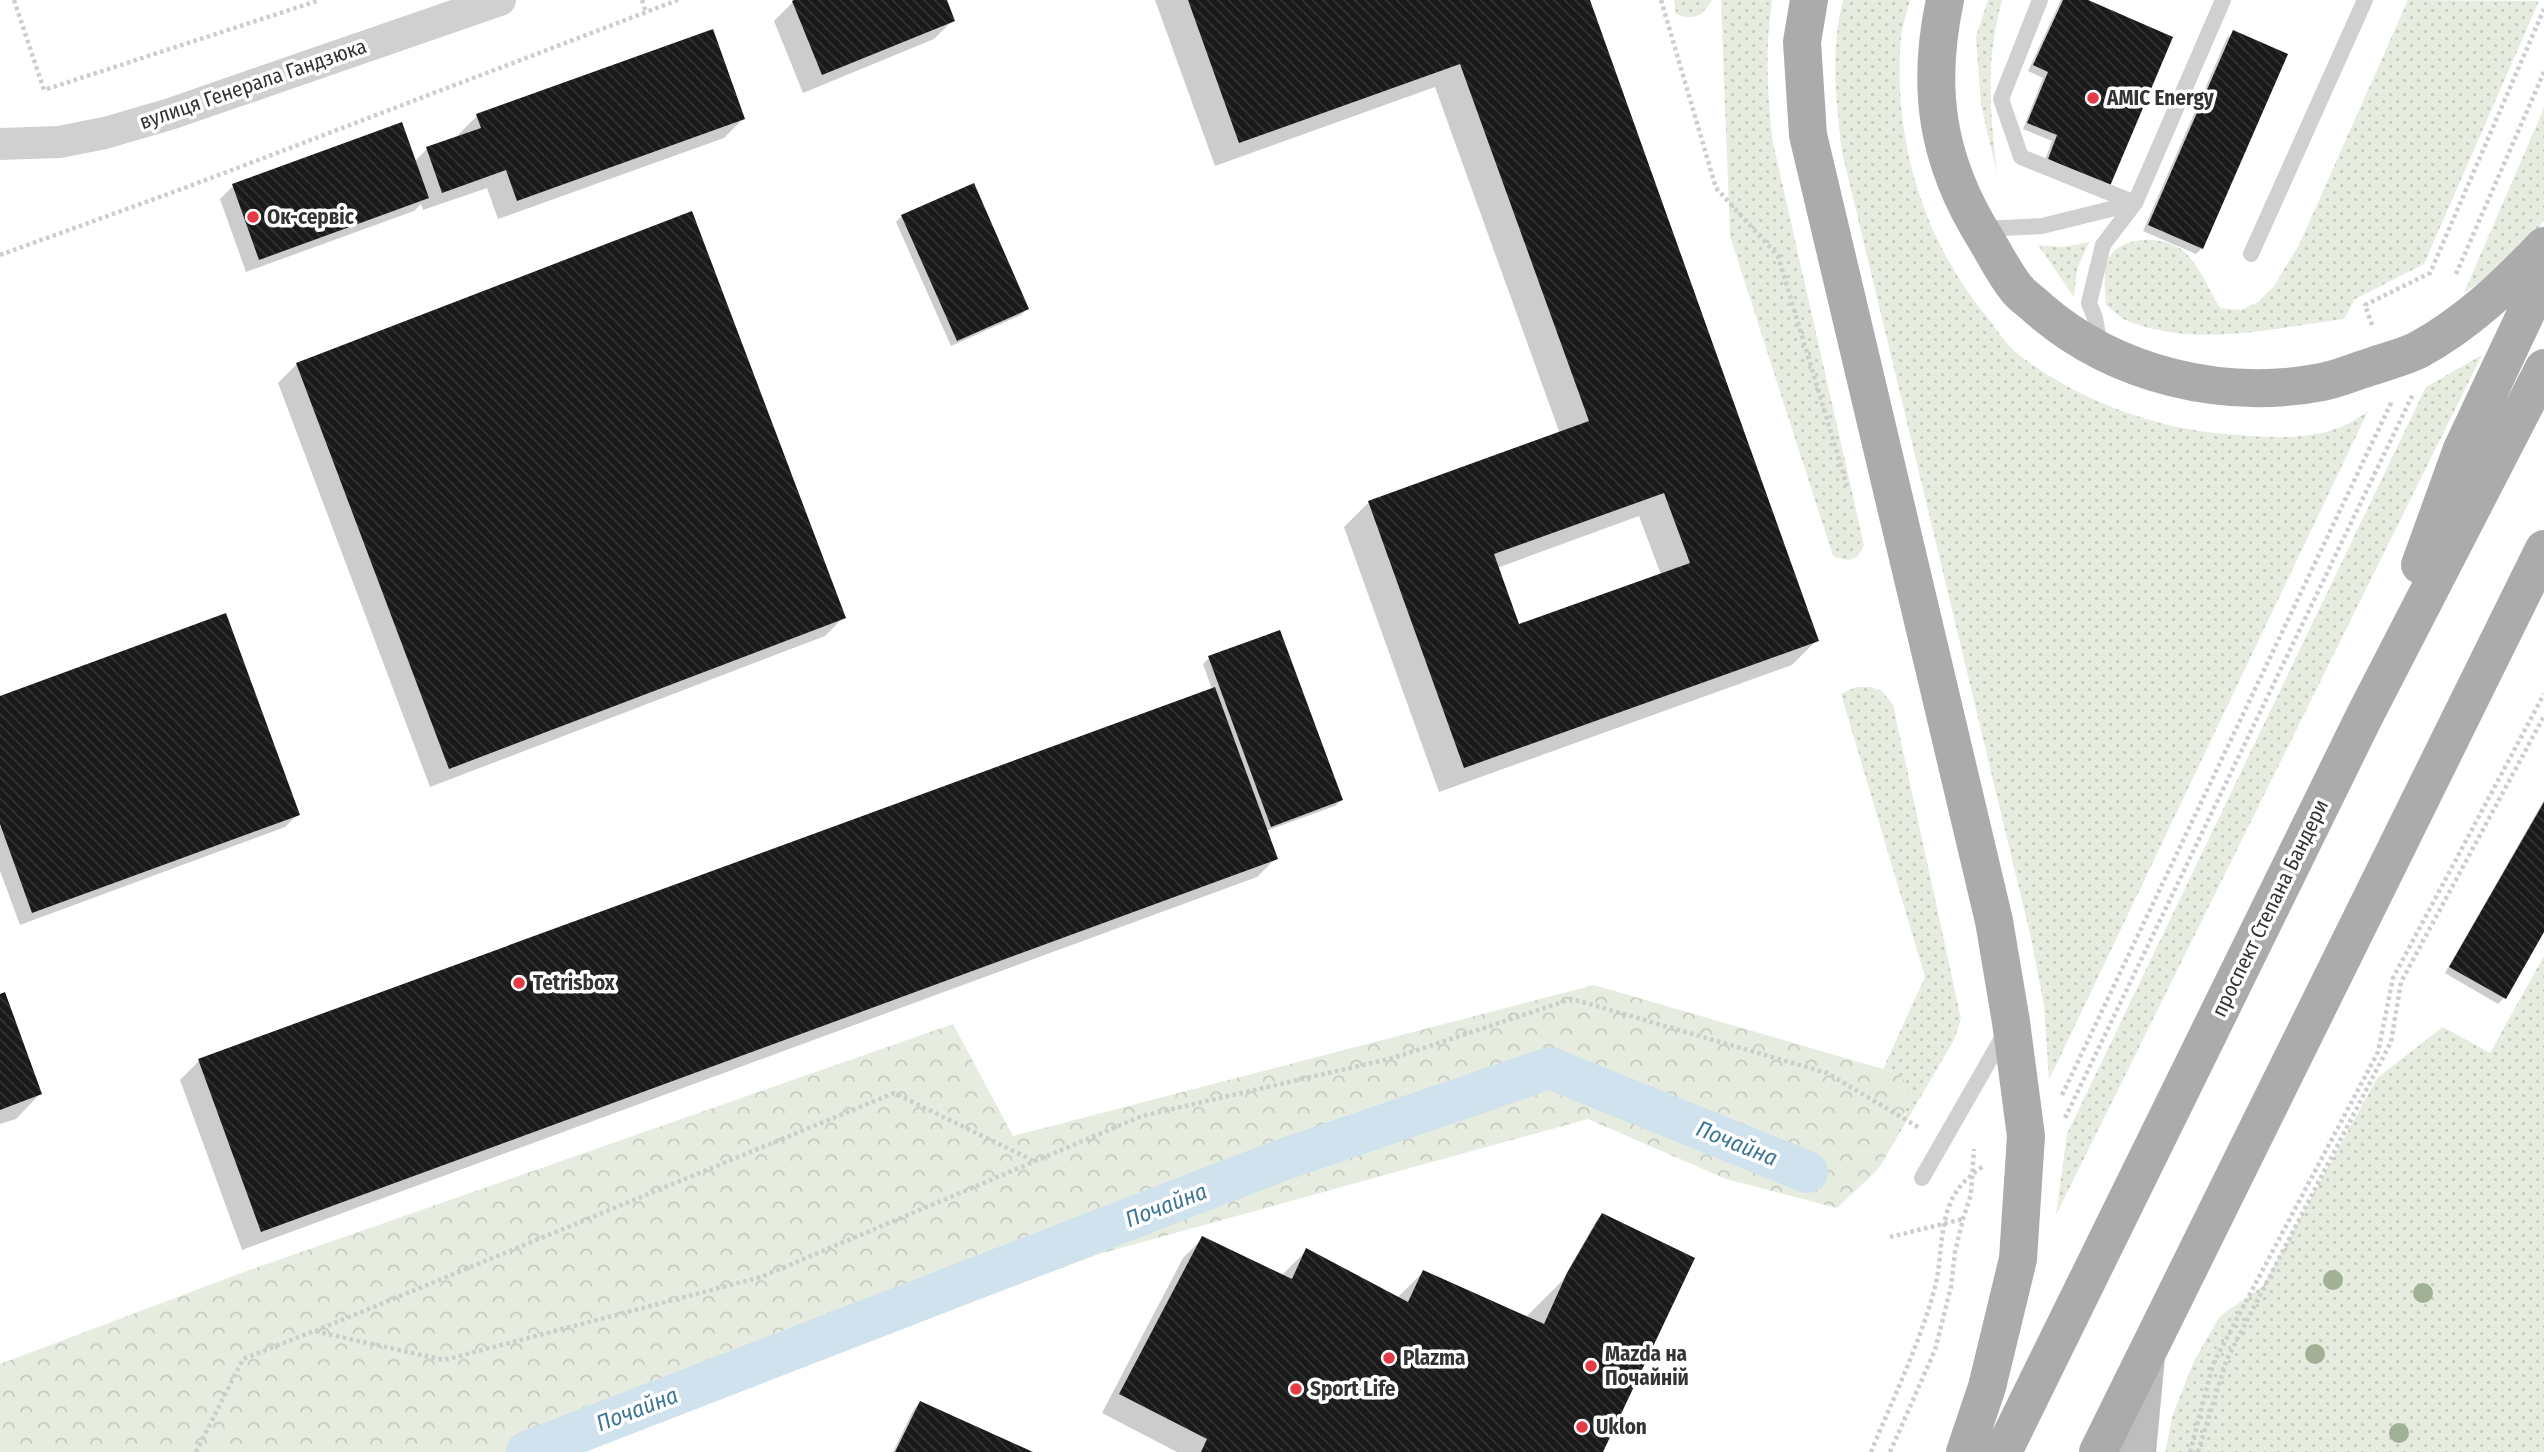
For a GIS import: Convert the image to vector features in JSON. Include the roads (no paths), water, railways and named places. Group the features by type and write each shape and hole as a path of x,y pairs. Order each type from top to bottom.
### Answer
{"main road":[{"path":"1810,0 1802,43 1808,135 1991,908 2011,1022 2026,1136 2018,1259 1987,1387 1965,1452"},
{"path":"1945,0 1937,38 1936,106 1950,170 1979,229 2016,288 2061,328 2102,353 2143,370 2205,384 2265,387 2323,382 2400,357 2469,317 2517,275 2544,246"},
{"path":"2365,715 2462,449 2544,275"},
{"name":"проспект Степана Бандери","path":"2003,1452 2365,715 2544,368"},
{"path":"2098,1452 2544,549"},
{"path":"2137,1452 2147,1351"}],"street":[{"name":"вулиця Генерала Гандзюка","path":"0,144 60,142 105,133 170,114 500,0"}],"lane":[{"path":"2040,0 2001,99 2021,157 2136,203"},
{"path":"2102,353 2089,303 2103,245 2136,203 2223,0"},
{"path":"2251,254 2365,0"},
{"path":"1979,229 2042,226 2136,203"},
{"path":"1922,1178 2011,1022"}],"waterway":[{"name":"Почайна","path":"527,1452 1279,1161 1550,1068 1807,1172"}],"place":[{"name":"AMIC Energy","path":"2093,98"},
{"name":"Ок-сервіс","path":"253,217"},
{"name":"Tetrisbox","path":"519,983"},
{"name":"Plazma","path":"1389,1358"},
{"name":"Mazda на Почайній","path":"1591,1366"},
{"name":"Sport Life","path":"1296,1389"},
{"name":"Uklon","path":"1582,1427"}]}
